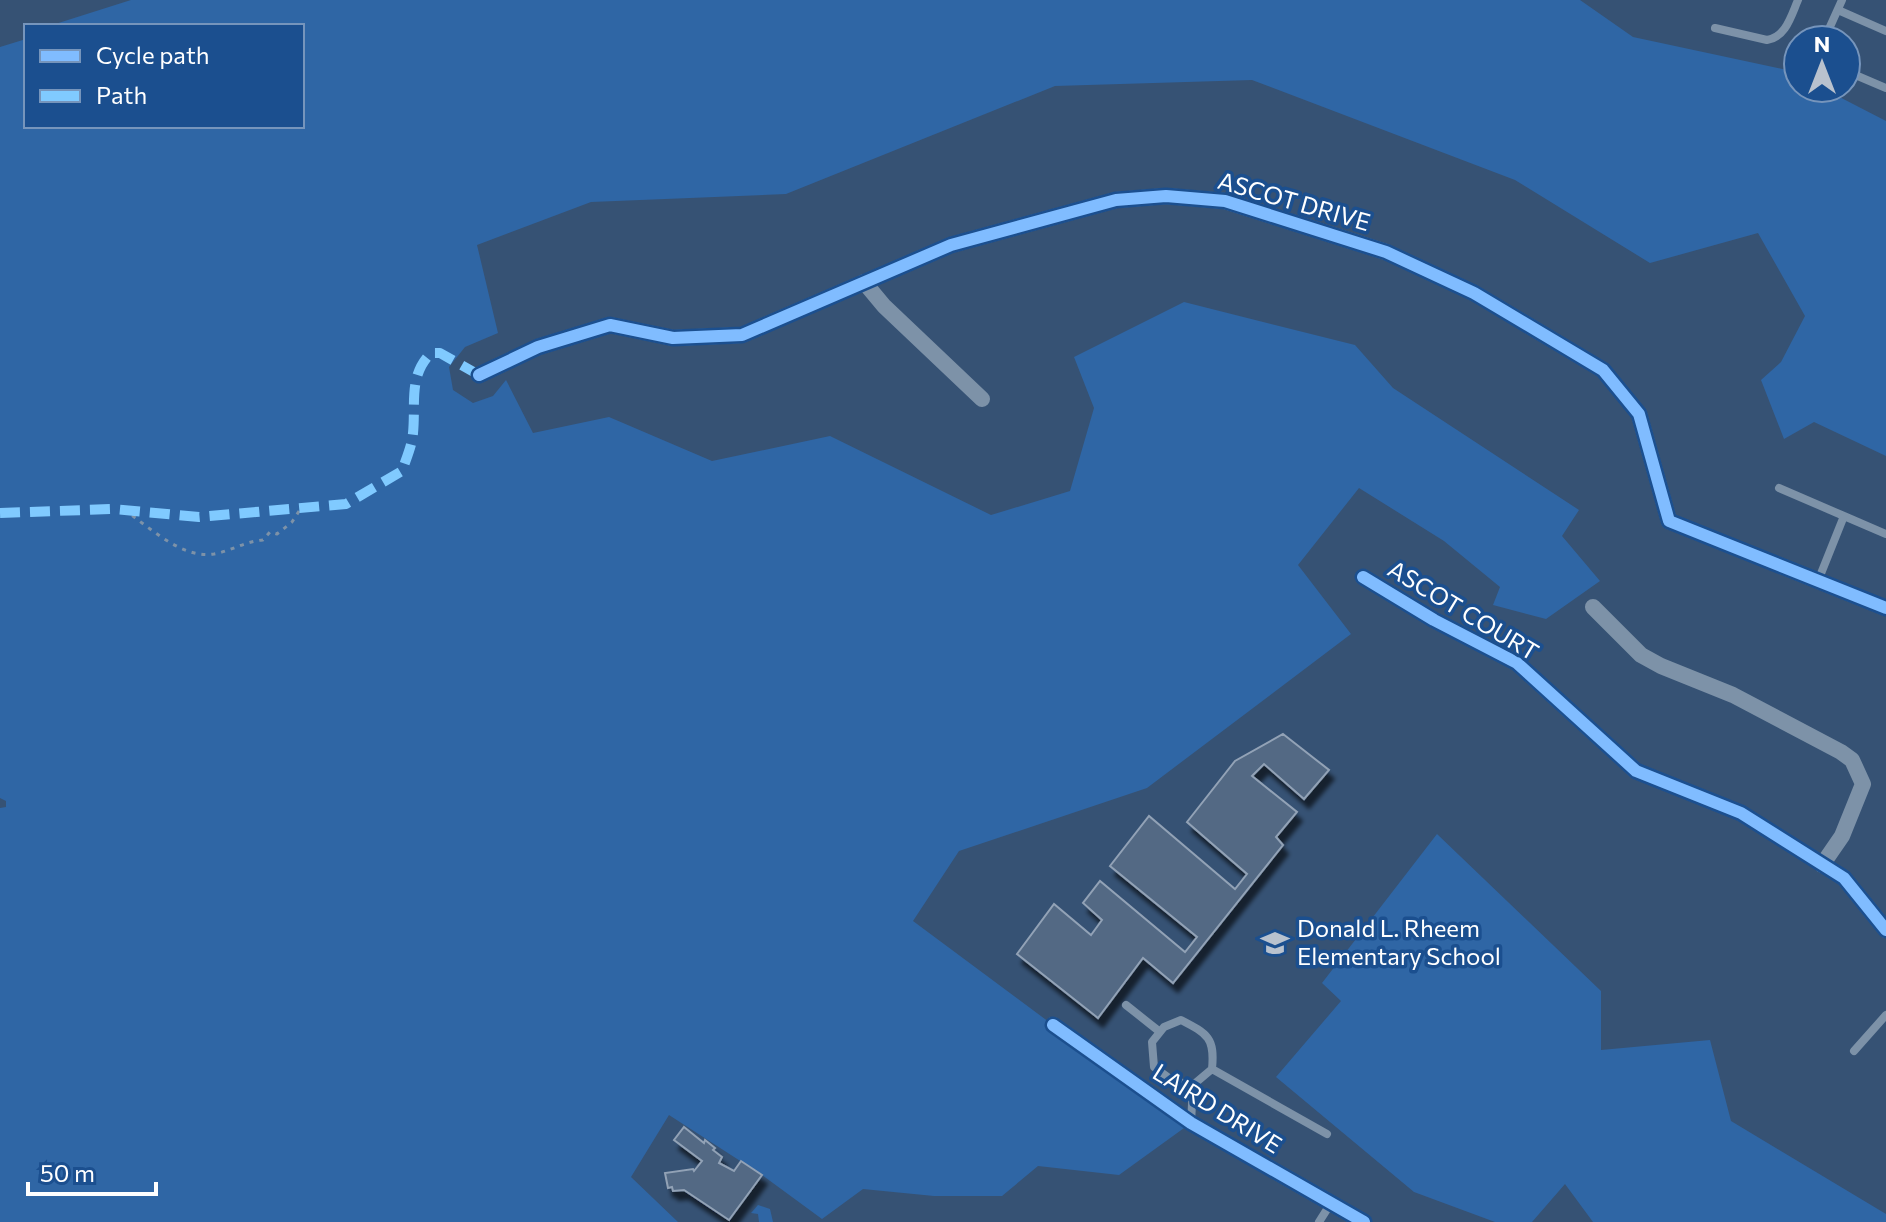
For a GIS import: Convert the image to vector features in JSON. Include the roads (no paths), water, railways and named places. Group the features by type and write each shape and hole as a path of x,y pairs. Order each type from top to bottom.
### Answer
{"street":[{"name":"ASCOT DRIVE","path":"479,375 538,347 610,325 673,338 742,335 951,245 1116,200 1166,196 1225,201 1386,252 1474,293 1603,370 1639,414 1669,521 1886,608"},
{"path":"864,282 884,306 982,399"},
{"name":"ASCOT COURT","path":"1363,577 1434,620 1517,663 1636,771 1741,813 1844,878 1886,930"},
{"path":"1593,607 1641,655 1733,695 1852,760 1863,784 1842,836 1822,865"},
{"name":"LAIRD DRIVE","path":"1053,1025 1191,1123 1364,1222"}],"lane":[{"path":"1715,28 1774,39 1786,27 1798,0"},
{"path":"1831,24 1842,0"},
{"path":"1838,10 1886,31"},
{"path":"1862,78 1886,88"},
{"path":"1779,488 1886,534"},
{"path":"1818,581 1844,516"},
{"path":"1126,1005 1160,1032"},
{"path":"1854,1051 1886,1015"},
{"path":"1191,1123 1193,1085 1212,1069 1214,1050 1206,1033 1181,1020 1164,1027 1152,1042 1154,1067 1173,1081 1193,1085"},
{"path":"1212,1069 1327,1134"},
{"path":"1319,1222 1331,1203"}],"place":[{"name":"Donald L. Rheem Elementary School","path":"1275,943"}]}
